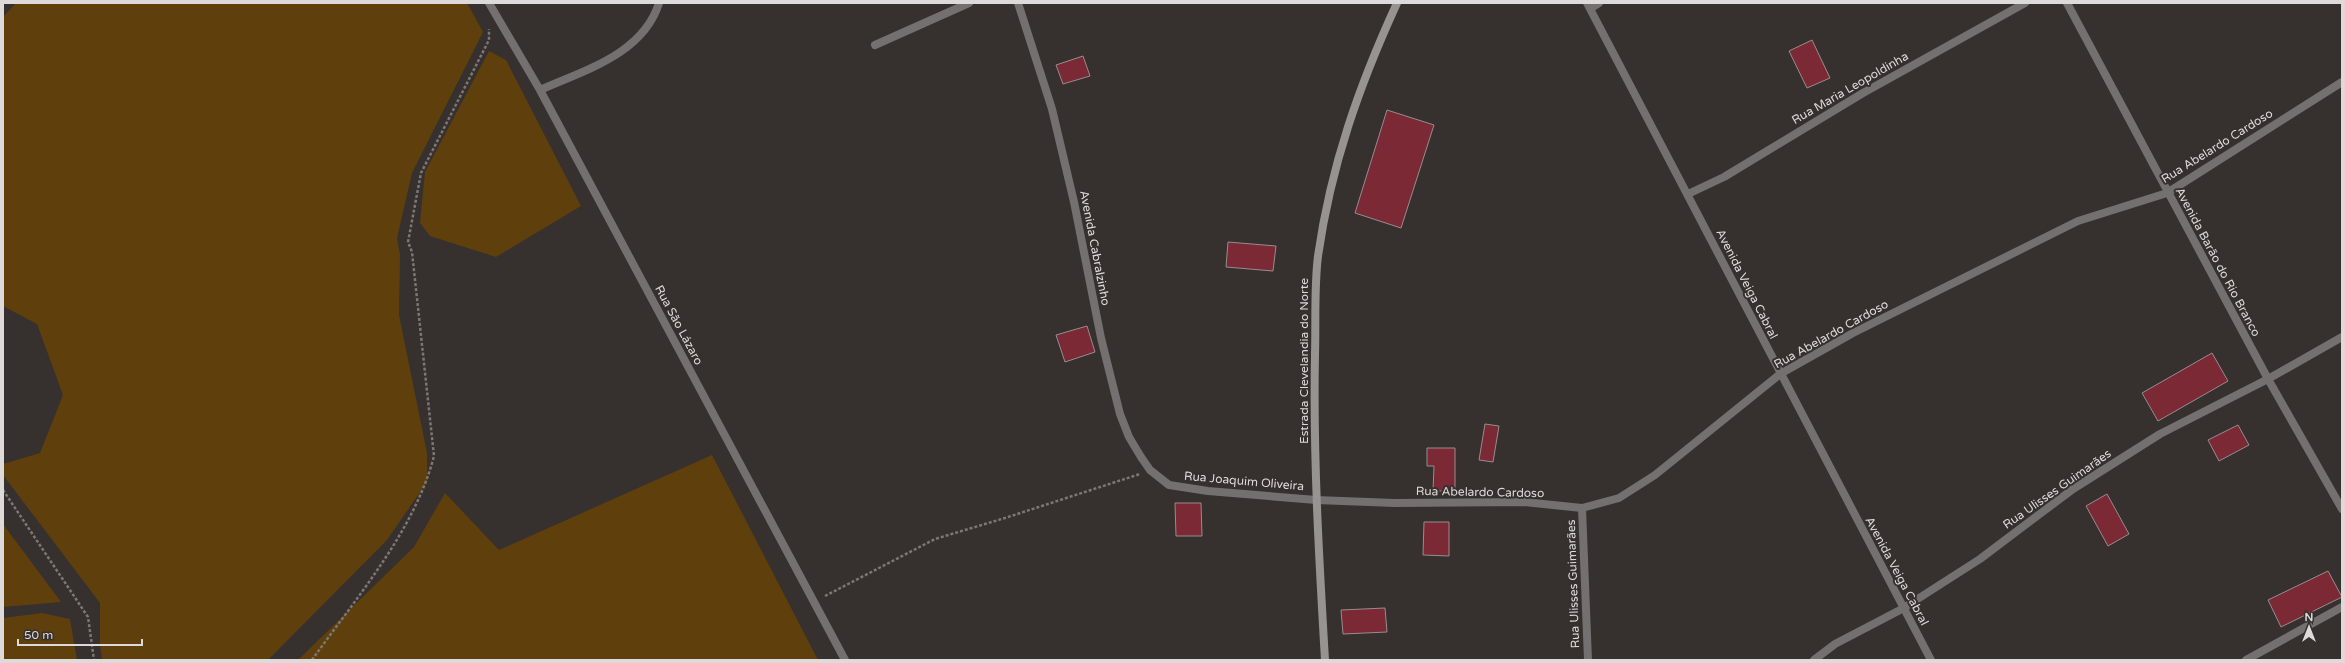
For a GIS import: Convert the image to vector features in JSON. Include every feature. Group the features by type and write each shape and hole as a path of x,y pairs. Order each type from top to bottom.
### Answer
{"street":[{"name":"Rua São Lázaro","path":"489,3 540,90 845,660"},
{"path":"540,90 604,62 638,40 651,24 660,3"},
{"path":"875,45 969,3"},
{"name":"Avenida Cabralzinho","path":"1018,3 1052,109 1074,202 1100,338 1120,414 1129,437 1150,470 1169,485"},
{"name":"Estrada Clevelandia do Norte","path":"1325,660 1316,500 1315,291 1318,256 1340,148 1372,58 1397,3"},
{"path":"1589,6 1599,3"},
{"name":"Rua Maria Leopoldinha","path":"1688,194 1724,177 1863,93 2025,3"},
{"name":"Avenida Barão do Rio Branco","path":"2067,3 2137,132 2167,193 2268,379 2342,509"},
{"name":"Avenida Veiga Cabral","path":"1589,6 1688,194 1902,609 1931,660"},
{"name":"Rua Abelardo Cardoso","path":"1316,500 1396,503 1524,502 1582,508 1620,498 1655,475 1780,374 1853,333 2078,221 2167,193 2342,82"},
{"name":"Rua Ulisses Guimarães","path":"1814,660 1836,644 1902,609 1980,559 2073,489 2160,434 2268,379 2342,337"},
{"name":"Rua Joaquim Oliveira","path":"1169,485 1208,491 1316,500"},
{"name":"Rua Ulisses Guimarães","path":"1582,508 1588,660"},
{"path":"2246,660 2342,607"}],"path":[{"path":"312,660 394,542 428,479 434,456 412,252 408,242 421,174 489,40 489,26"},
{"path":"814,602 934,539 1006,518 1150,470"},
{"path":"3,490 88,617 94,660"}],"shaded area":[{"path":"16,3 467,3 483,32 412,173 397,238 400,255 399,315 427,453 427,482 387,540 268,660 102,660 100,644 100,603 3,475 3,464 40,453 63,395 37,324 3,306 3,17"},
{"path":"489,51 506,60 581,206 496,257 430,236 420,223 425,172"},
{"path":"712,455 818,660 298,660 414,547 445,493 499,550"},
{"path":"3,524 61,602 3,607"},
{"path":"42,613 70,619 77,660 3,660 3,618"}],"building":[{"path":"1812,40 1830,78 1807,88 1789,51"},
{"path":"1083,56 1090,76 1063,84 1056,65"},
{"path":"1387,110 1434,125 1401,228 1355,213"},
{"path":"1228,242 1276,246 1273,271 1226,267"},
{"path":"1087,326 1095,352 1065,362 1056,335"},
{"path":"2212,353 2228,381 2158,421 2142,393"},
{"path":"1485,424 1499,426 1493,462 1479,460"},
{"path":"2238,425 2249,445 2219,461 2208,440"},
{"path":"1427,448 1455,448 1455,491 1433,491 1434,466 1427,466"},
{"path":"2107,494 2129,534 2108,546 2086,506"},
{"path":"1175,503 1201,503 1202,536 1176,536"},
{"path":"1424,522 1449,522 1449,556 1423,555"},
{"path":"2328,571 2342,597 2281,627 2268,600"},
{"path":"1385,608 1387,632 1343,634 1341,610"}]}
